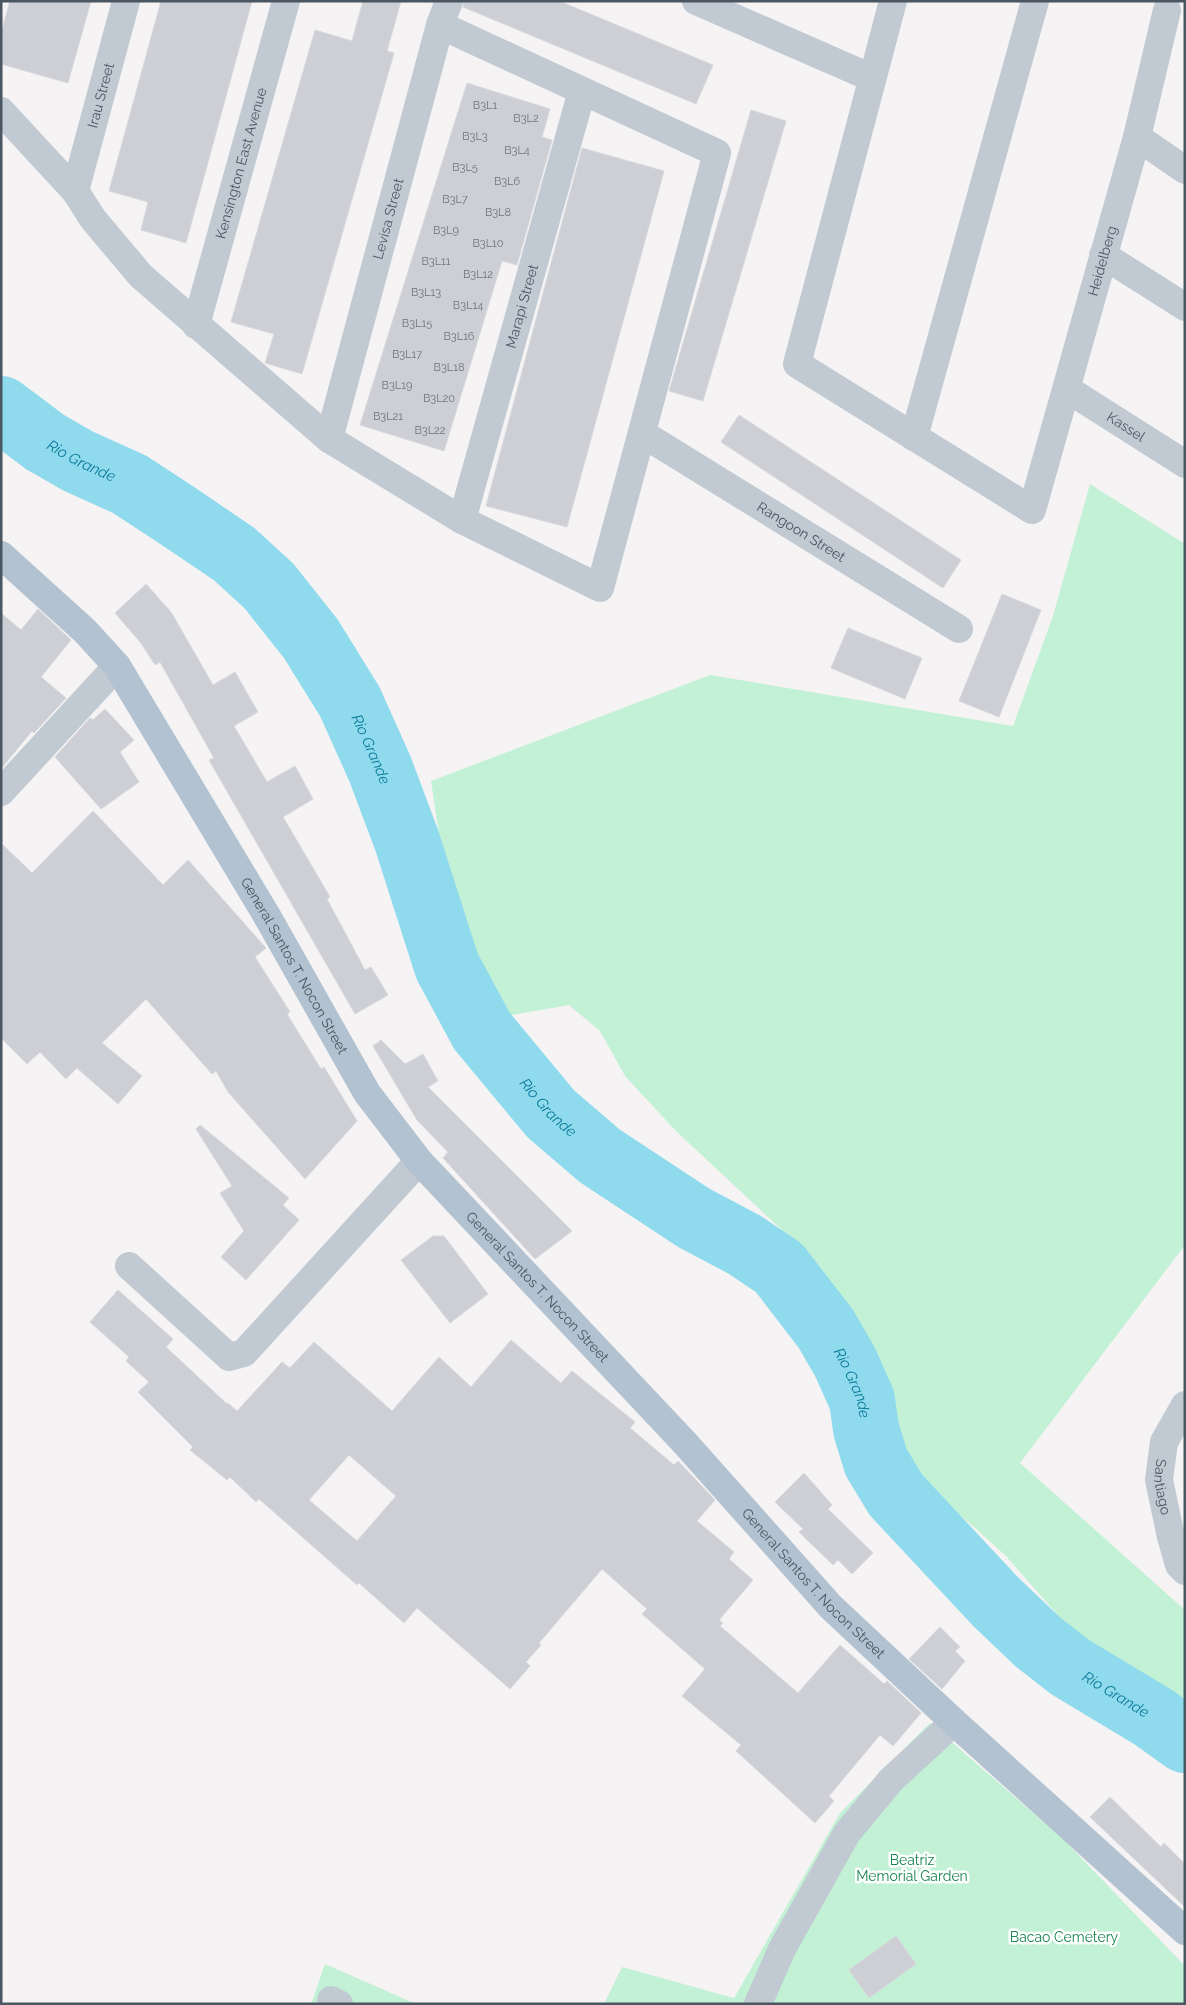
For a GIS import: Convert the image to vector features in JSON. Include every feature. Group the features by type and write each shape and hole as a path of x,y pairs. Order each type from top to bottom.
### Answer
{"main road":[{"name":"General Santos T. Nocon Street","path":"1,555 85,631 117,666 267,916 367,1093 419,1161 684,1442 831,1607 954,1722 1185,1931"}],"street":[{"name":"Irau Street","path":"75,191 126,1"},
{"name":"Kensington East Avenue","path":"196,325 286,1"},
{"path":"696,1 872,78"},
{"path":"893,1 798,364 914,437 1035,1"},
{"name":"Heidelberg","path":"914,437 1032,510 1137,137 1168,11"},
{"path":"1,110 75,191 93,219 141,276 329,439 462,520 600,588 643,434 717,153 582,92 444,13"},
{"name":"Levisa Street","path":"329,439 444,13"},
{"name":"Marapi Street","path":"462,520 582,92"},
{"path":"1137,137 1185,170"},
{"path":"1103,255 1185,307"},
{"name":"Kassel","path":"1067,389 1185,464"},
{"name":"Rangoon Street","path":"643,434 959,629"},
{"path":"1,792 117,666"},
{"path":"129,1266 229,1357 244,1353 419,1161"},
{"name":"Santiago","path":"1185,1405 1164,1442 1159,1480 1178,1536 1179,1565 1185,1571"},
{"path":"758,2004 782,1950 848,1833 891,1780 954,1722"}],"green space":[{"path":"1090,484 1185,544 1185,1245 1020,1463 1185,1610 1185,1716 1145,1696 1114,1674 1062,1620 1006,1556 974,1527 905,1471 890,1441 875,1383 850,1335 811,1284 785,1233 676,1131 625,1076 600,1031 569,1005 495,1018 481,1002 449,901 431,781 710,675 1013,726 1053,616"},
{"name":"Beatriz Memorial Garden","path":"930,1723 1064,1840 1185,1966 1185,2004 604,2004 622,1967 734,1998 840,1813"},
{"path":"325,1964 416,2004 311,2004"}],"building":[{"path":"10,1 91,1 68,83 1,64 1,33"},
{"path":"161,1 252,1 186,243 141,230 148,202 109,191"},
{"path":"363,1 401,1 387,51 394,53 302,374 265,363 274,334 231,322 315,30 352,41"},
{"path":"464,1 559,1 713,65 696,104 463,7"},
{"path":"467,83 550,109 542,137 552,140 517,265 502,261 444,451 360,425"},
{"path":"751,110 786,121 703,401 669,391"},
{"path":"582,148 664,171 567,527 486,506"},
{"path":"739,415 961,560 943,588 721,442"},
{"path":"146,584 171,612 213,685 235,672 258,712 234,726 267,782 295,766 313,799 283,817 330,897 327,899 365,970 371,967 388,995 355,1014 209,760 214,758 160,662 155,665 141,643 115,613"},
{"path":"1002,594 1041,610 999,717 959,701"},
{"path":"38,609 71,640 41,677 66,698 34,733 32,731 1,769 1,613 21,630"},
{"path":"848,628 922,658 905,699 831,668"},
{"path":"105,709 134,740 120,752 139,782 101,809 55,757 90,718 93,720"},
{"path":"93,811 163,885 188,860 266,948 255,957 290,1012 287,1014 321,1069 324,1067 357,1121 305,1179 228,1092 216,1071 212,1074 146,999 102,1043 142,1076 118,1104 77,1068 66,1079 40,1052 27,1064 1,1038 1,843 32,873"},
{"path":"381,1040 405,1064 423,1054 438,1081 428,1087 572,1231 535,1259 443,1158 448,1152 417,1120 373,1046"},
{"path":"200,1125 289,1198 283,1205 299,1220 246,1280 221,1257 244,1231 220,1193 232,1186 196,1129"},
{"path":"433,1236 444,1236 488,1294 450,1323 401,1260"},
{"path":"118,1290 173,1339 166,1347 237,1411 282,1362 290,1368 314,1342 392,1411 439,1357 471,1387 511,1340 561,1383 572,1371 635,1422 630,1428 674,1465 678,1461 715,1500 697,1521 734,1552 729,1559 753,1580 719,1620 723,1623 720,1626 798,1693 840,1645 884,1684 887,1681 921,1713 893,1746 880,1735 829,1796 834,1801 815,1823 736,1751 741,1745 682,1696 705,1669 642,1614 647,1609 602,1569 539,1643 541,1645 526,1662 530,1666 510,1689 417,1608 404,1623 359,1583 357,1585 259,1499 256,1502 230,1477 227,1480 190,1450 193,1447 138,1392 149,1382 126,1361 129,1357 90,1322","holes":["349,1455 396,1496 357,1541 309,1500"]},
{"path":"804,1473 832,1505 828,1509 873,1553 852,1574 838,1560 833,1565 799,1532 803,1529 775,1502"},
{"path":"940,1627 960,1647 955,1651 965,1661 942,1689 909,1659"},
{"path":"1110,1797 1161,1847 1164,1843 1185,1864 1185,1907 1090,1817"},
{"path":"896,1936 916,1964 869,1998 849,1970"}],"waterway":[{"name":"Rio Grande","path":"1,409 45,442 78,461 129,484 175,514 234,554 269,586 311,639 350,702 380,769 407,841 447,966 482,1031 551,1114 600,1156 694,1218 745,1245 779,1268 826,1329 845,1362 862,1400 866,1429 876,1462 896,1495 996,1602 1038,1642 1070,1667 1153,1717 1185,1740"}],"park label":[{"name":"Bacao Cemetery","path":"1064,1937"}]}
